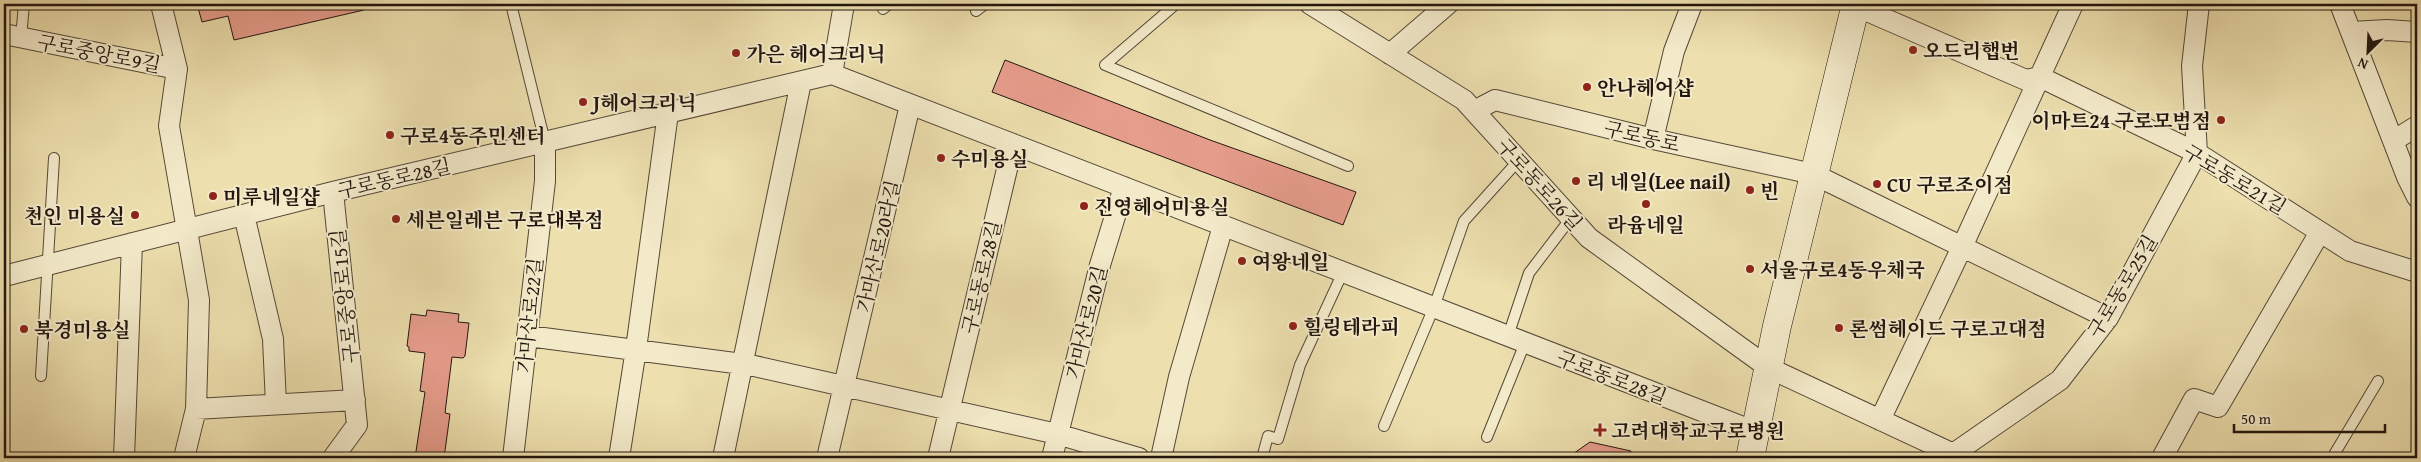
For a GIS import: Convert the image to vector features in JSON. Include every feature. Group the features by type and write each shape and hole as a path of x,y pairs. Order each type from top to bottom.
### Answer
{"main road":[{"path":"1753,445 1777,326 1854,4"}],"street":[{"path":"161,4 177,69 169,126 199,300 196,409 184,458"},
{"path":"832,74 844,4"},
{"name":"구로동로26길","path":"1310,4 1464,100 1589,238 1769,368"},
{"path":"1390,54 1448,4"},
{"path":"1653,139 1674,52 1692,4"},
{"name":"구로동로21길","path":"1854,4 2026,80 2040,77 2197,153 2350,251 2417,272"},
{"path":"1880,420 1962,247 2073,4"},
{"path":"2197,153 2192,66 2199,4"},
{"path":"2340,4 2362,55 2393,141 2412,173 2417,197"},
{"path":"2351,32 2387,30 2417,32"},
{"name":"구로중앙로9길","path":"12,36 177,69"},
{"name":"구로동로28길","path":"4,276 333,192 832,74 1517,340 1753,445"},
{"path":"723,458 801,82"},
{"name":"구로동로","path":"1474,111 1495,100 1653,139 1813,174 2108,318"},
{"name":"가마산로20라길","path":"827,458 910,105"},
{"path":"619,458 636,349 668,113"},
{"path":"2393,141 2417,126"},
{"name":"가마산로22길","path":"513,458 545,181 545,142"},
{"name":"구로동로28길","path":"938,458 1012,144"},
{"name":"구로동로25길","path":"1769,368 1880,420 1923,450 1957,456 2060,380 2108,318 2197,153"},
{"name":"가마산로20길","path":"1052,458 1100,265 1124,187"},
{"name":"구로중앙로15길","path":"333,192 357,425 333,458"},
{"path":"244,215 274,339 276,404"},
{"path":"1161,458 1179,377 1223,226"},
{"path":"2162,458 2194,399 2218,407 2320,232"},
{"path":"124,458 132,243"},
{"path":"528,336 743,364 1058,434 1139,458"},
{"path":"196,409 355,400"}],"lane":[{"name":"구로중앙로9길","path":"12,36 24,4"},
{"path":"510,4 545,142"},
{"path":"976,11 984,4"},
{"path":"1176,4 1105,65 1348,166"},
{"path":"41,376 54,158"},
{"path":"1384,426 1434,308 1464,221 1519,160"},
{"path":"1487,437 1517,340 1529,273 1571,218"},
{"path":"1262,458 1268,436 1278,439 1300,365 1343,272"},
{"path":"2332,458 2378,381"}],"building":[{"path":"197,4 363,4 364,10 234,40 228,16 202,22"},
{"path":"1005,60 1210,140 1356,192 1343,225 992,92"},
{"path":"427,310 459,314 458,322 469,323 465,356 463,358 452,357 445,413 450,414 444,458 415,458 425,392 420,391 425,353 409,351 407,346 411,314 426,316"},
{"path":"1590,442 1631,451 1630,458 1567,458"}],"place":[{"name":"오드리햅번","path":"1913,50"},
{"name":"가은 헤어크리닉","path":"736,53"},
{"name":"안나헤어샵","path":"1587,87"},
{"name":"J헤어크리닉","path":"583,102"},
{"name":"이마트24 구로모범점","path":"2221,120"},
{"name":"구로4동주민센터","path":"390,135"},
{"name":"수미용실","path":"941,158"},
{"name":"리 네일(Lee nail)","path":"1576,181"},
{"name":"CU 구로조이점","path":"1877,184"},
{"name":"빈","path":"1750,190"},
{"name":"미루네일샵","path":"213,196"},
{"name":"라윰네일","path":"1646,204"},
{"name":"진영헤어미용실","path":"1084,206"},
{"name":"천인 미용실","path":"135,215"},
{"name":"세븐일레븐 구로대복점","path":"396,219"},
{"name":"여왕네일","path":"1242,261"},
{"name":"서울구로4동우체국","path":"1750,269"},
{"name":"힐링테라피","path":"1293,326"},
{"name":"론썸헤이드 구로고대점","path":"1839,328"},
{"name":"북경미용실","path":"24,329"},
{"name":"고려대학교구로병원","path":"1600,430"}]}
